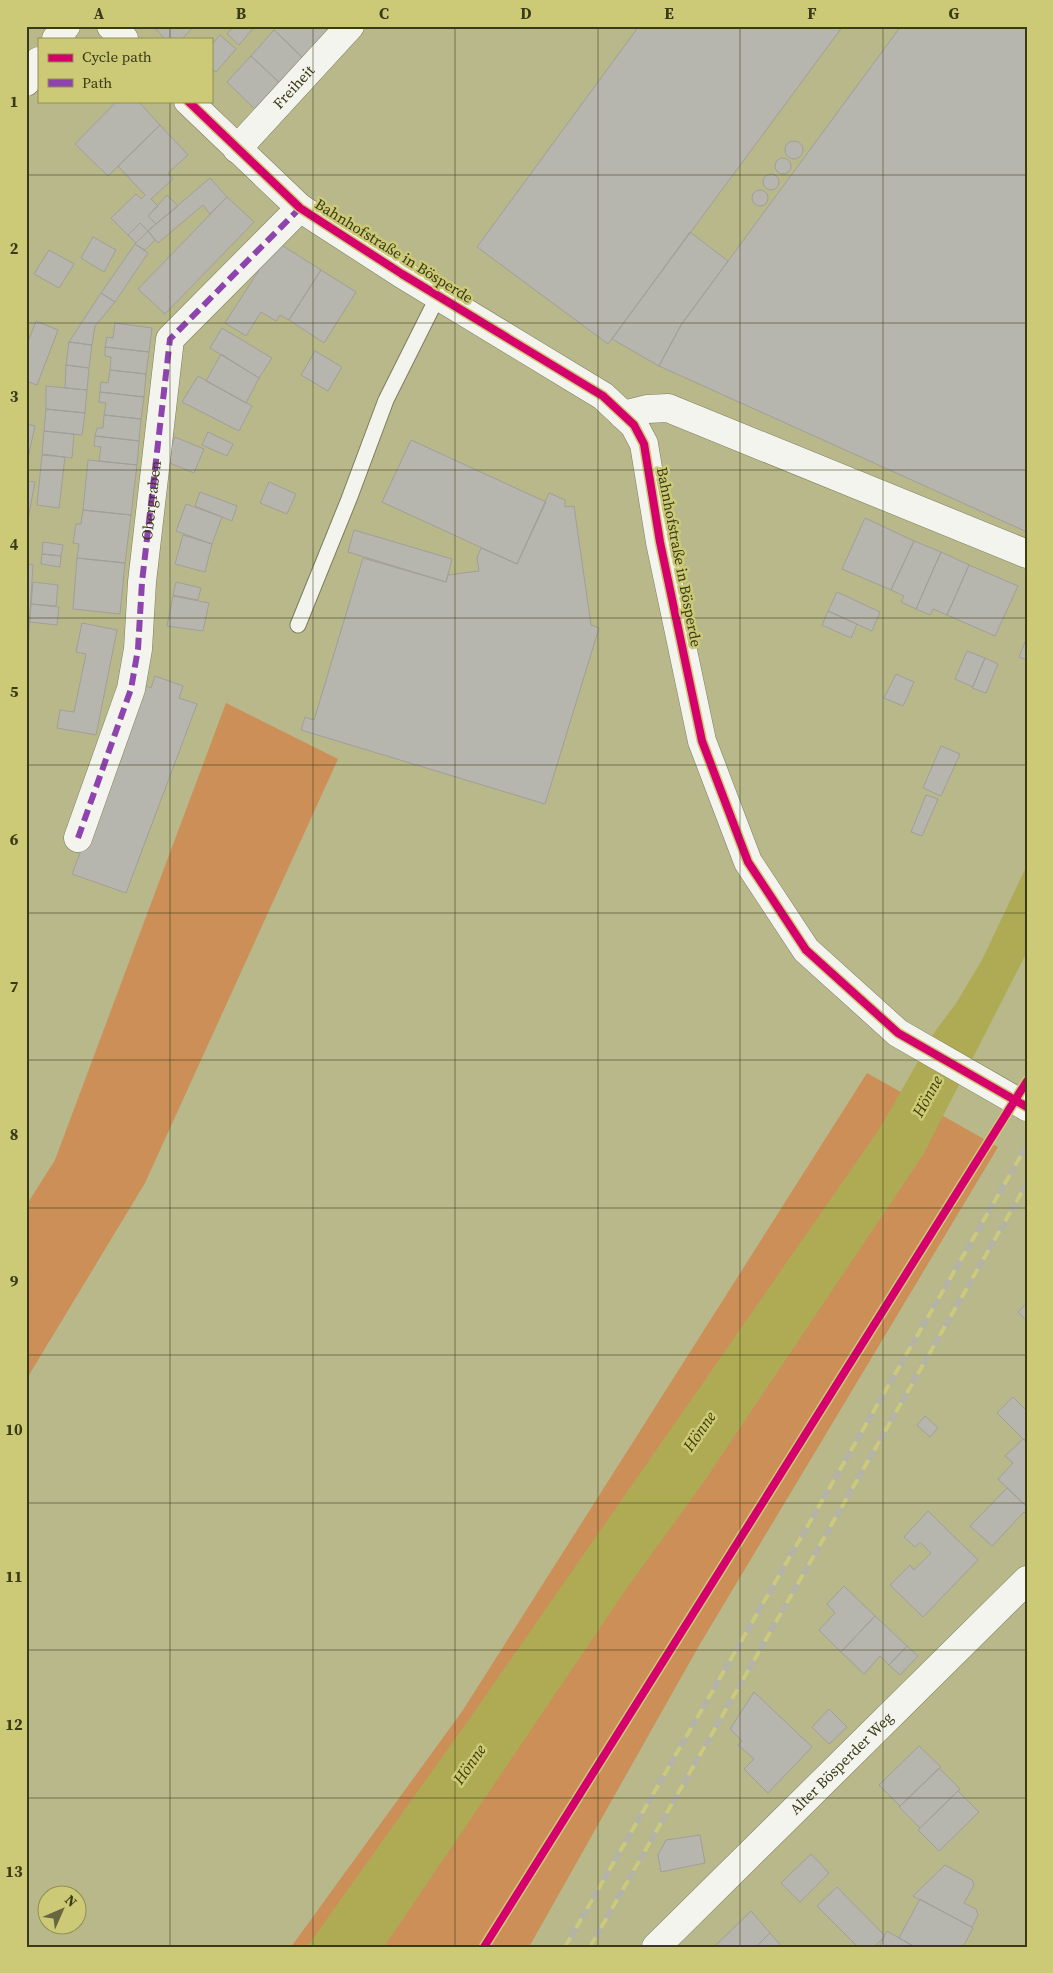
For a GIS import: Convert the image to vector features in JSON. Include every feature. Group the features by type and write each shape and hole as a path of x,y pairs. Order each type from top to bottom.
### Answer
{"street":[{"path":"57,38 66,26"},
{"path":"111,26 123,38"},
{"name":"Freiheit","path":"238,149 350,26"},
{"path":"26,82 38,63"},
{"name":"Bahnhofstraße in Bösperde","path":"189,102 300,208 438,296 603,396 634,425 644,444 660,542 702,741 748,862 806,950 898,1033 1027,1107"},
{"name":"Obergraben","path":"78,838 131,689 138,649 142,582 170,339 300,208"},
{"path":"623,415 668,408 1027,554"},
{"name":"Alter Bösperder Weg","path":"656,1947 1027,1580"}],"lane":[{"path":"298,625 349,500 386,400 438,296"}],"shaded area":[{"path":"226,703 338,759 145,1183 26,1380 26,1206 55,1160"},
{"path":"867,1073 998,1147 700,1644 529,1947 291,1947 463,1710"}],"water":[{"name":"Hönne","path":"1027,865 1027,952 923,1155 703,1483 627,1588 384,1947 307,1947 472,1715 880,1128 936,1030 955,1005 982,960"}],"building":[{"path":"153,26 194,26 183,38 164,38"},
{"path":"234,26 255,26 239,45 227,34"},
{"path":"278,26 323,26 332,35 307,62 274,30"},
{"path":"639,26 843,26 608,344 477,247"},
{"path":"901,26 1027,26 1027,532 659,366 681,325"},
{"path":"274,30 307,62 284,87 251,56"},
{"path":"220,35 236,49 216,72 212,69 212,44"},
{"path":"251,56 284,87 260,114 227,82"},
{"path":"116,102 139,102 160,125 108,176 75,144"},
{"path":"160,125 188,155 168,173 173,179 151,199 158,206 148,216 156,224 148,231 140,223 128,235 111,218 136,194 141,199 145,195 118,166"},
{"path":"794,141 800,144 803,150 800,156 794,159 788,156 785,150 788,144"},
{"path":"780,158 786,158 791,163 789,172 780,174 775,169 775,163"},
{"path":"768,174 774,174 779,179 777,188 768,190 763,185 763,179"},
{"path":"210,178 227,197 210,214 203,205 158,243 148,231"},
{"path":"757,190 763,190 768,195 766,204 757,206 752,201 752,195"},
{"path":"167,195 178,206 156,224 148,216"},
{"path":"227,197 254,222 165,314 138,289"},
{"path":"140,223 148,231 136,243 128,235"},
{"path":"148,231 155,240 145,250 135,244"},
{"path":"690,232 728,261 681,325 659,366 612,339"},
{"path":"93,237 116,250 104,272 81,258"},
{"path":"277,242 321,270 289,320 280,315 276,321 261,312 246,336 225,323"},
{"path":"135,244 148,253 115,302 101,293"},
{"path":"49,250 74,264 59,288 34,274"},
{"path":"321,270 356,292 324,343 289,320"},
{"path":"101,293 115,302 95,326 92,345 69,342"},
{"path":"36,321 58,330 37,385 26,381 26,347"},
{"path":"115,323 152,328 149,352 105,347 107,337 113,338"},
{"path":"222,328 272,358 259,378 210,348"},
{"path":"69,342 92,345 89,368 66,365"},
{"path":"105,347 149,352 146,374 110,370 111,357 105,356"},
{"path":"315,351 342,367 328,391 301,375"},
{"path":"221,354 259,378 246,403 206,381"},
{"path":"66,365 89,368 87,390 65,388"},
{"path":"110,370 146,374 144,397 100,392 101,382 108,383"},
{"path":"198,376 252,406 239,431 182,402"},
{"path":"46,386 87,390 85,413 46,409"},
{"path":"100,392 144,397 141,419 104,415 106,403 99,402"},
{"path":"46,409 85,413 82,435 44,431"},
{"path":"104,415 141,419 139,441 95,436 97,428 103,428"},
{"path":"26,424 35,426 26,467"},
{"path":"44,431 74,434 72,458 42,454"},
{"path":"208,432 233,444 227,456 202,445"},
{"path":"95,436 139,441 137,465 99,461 101,447 94,446"},
{"path":"175,437 204,449 194,473 165,461"},
{"path":"411,440 546,502 517,564 382,502"},
{"path":"42,455 65,457 59,508 37,505"},
{"path":"88,460 137,465 131,515 83,510"},
{"path":"26,481 35,482 26,530"},
{"path":"269,482 296,494 287,514 260,503"},
{"path":"200,492 237,506 232,521 195,506"},
{"path":"549,493 565,500 565,507 574,506 591,625 599,628 545,804 301,730 305,717 314,720 363,558 446,582 448,575 479,571 477,558 481,548 517,564"},
{"path":"186,504 222,517 212,544 176,531"},
{"path":"83,510 131,515 125,563 77,558 79,544 73,543 76,524 81,524"},
{"path":"865,518 914,541 891,590 842,569"},
{"path":"354,530 452,559 446,582 348,552"},
{"path":"183,535 212,544 205,572 175,564"},
{"path":"914,541 941,552 916,609 901,602 904,596 891,590"},
{"path":"43,542 63,545 61,556 42,554"},
{"path":"941,552 969,565 947,615 933,609 930,615 916,609"},
{"path":"42,554 61,556 60,567 41,564"},
{"path":"77,558 125,563 120,614 73,609"},
{"path":"26,563 33,565 26,677"},
{"path":"969,565 1018,586 995,636 947,615"},
{"path":"33,582 58,585 56,606 31,604"},
{"path":"176,582 201,588 198,600 173,595"},
{"path":"837,592 880,612 872,631 828,611"},
{"path":"173,596 209,603 203,631 167,626"},
{"path":"31,604 59,607 57,625 30,622"},
{"path":"828,611 857,624 851,638 822,625"},
{"path":"82,623 117,630 96,735 57,728 60,710 74,712 86,654 76,652"},
{"path":"1027,637 1027,660 1019,657"},
{"path":"967,651 985,658 973,687 955,679"},
{"path":"985,658 998,664 986,693 972,688"},
{"path":"896,674 914,682 903,706 884,698"},
{"path":"155,676 183,686 179,698 197,704 126,893 72,874 144,685 151,688"},
{"path":"941,746 960,754 941,796 923,788"},
{"path":"926,795 938,799 922,836 911,832"},
{"path":"1027,1303 1027,1321 1018,1312"},
{"path":"1013,1397 1027,1411 1027,1436 1024,1440 997,1413"},
{"path":"925,1416 938,1428 930,1437 917,1425"},
{"path":"1023,1439 1027,1442 1027,1507 998,1479 1013,1463 1005,1456"},
{"path":"1007,1488 1027,1507 1027,1515 1024,1512 992,1546 970,1526"},
{"path":"928,1511 978,1560 923,1617 890,1585 910,1565 914,1570 931,1553 920,1542 915,1547 904,1537"},
{"path":"844,1586 875,1616 841,1652 819,1630 835,1613 827,1604"},
{"path":"875,1616 907,1646 889,1665 880,1656 864,1674 841,1652"},
{"path":"907,1646 918,1656 900,1675 889,1665"},
{"path":"754,1692 812,1747 768,1793 744,1769 754,1759 738,1745 742,1741 730,1729"},
{"path":"829,1709 847,1727 829,1744 812,1727"},
{"path":"919,1746 941,1767 900,1806 879,1785"},
{"path":"939,1768 960,1789 920,1828 899,1807"},
{"path":"958,1791 979,1812 939,1851 918,1830"},
{"path":"700,1835 705,1863 661,1872 658,1855 666,1840"},
{"path":"811,1854 829,1873 800,1902 781,1883"},
{"path":"945,1865 972,1880 974,1885 964,1903 976,1909 978,1915 972,1927 913,1896"},
{"path":"837,1887 885,1936 874,1947 858,1947 817,1906"},
{"path":"920,1899 973,1928 963,1947 915,1947 899,1938"},
{"path":"751,1911 770,1933 756,1947 714,1947"},
{"path":"887,1931 899,1938 915,1947 879,1947"},
{"path":"770,1933 782,1947 756,1947"}],"railway":[{"path":"565,1947 1027,1145"},
{"path":"590,1947 1027,1183"}],"marked path":[{"path":"78,838 131,689 138,649 142,582 170,339 300,208"}],"cycle path":[{"path":"189,102 300,208 402,274 603,396 634,425 644,444 660,542 702,741 748,862 806,950 898,1033 1027,1107"},
{"path":"484,1947 1027,1081"}]}
